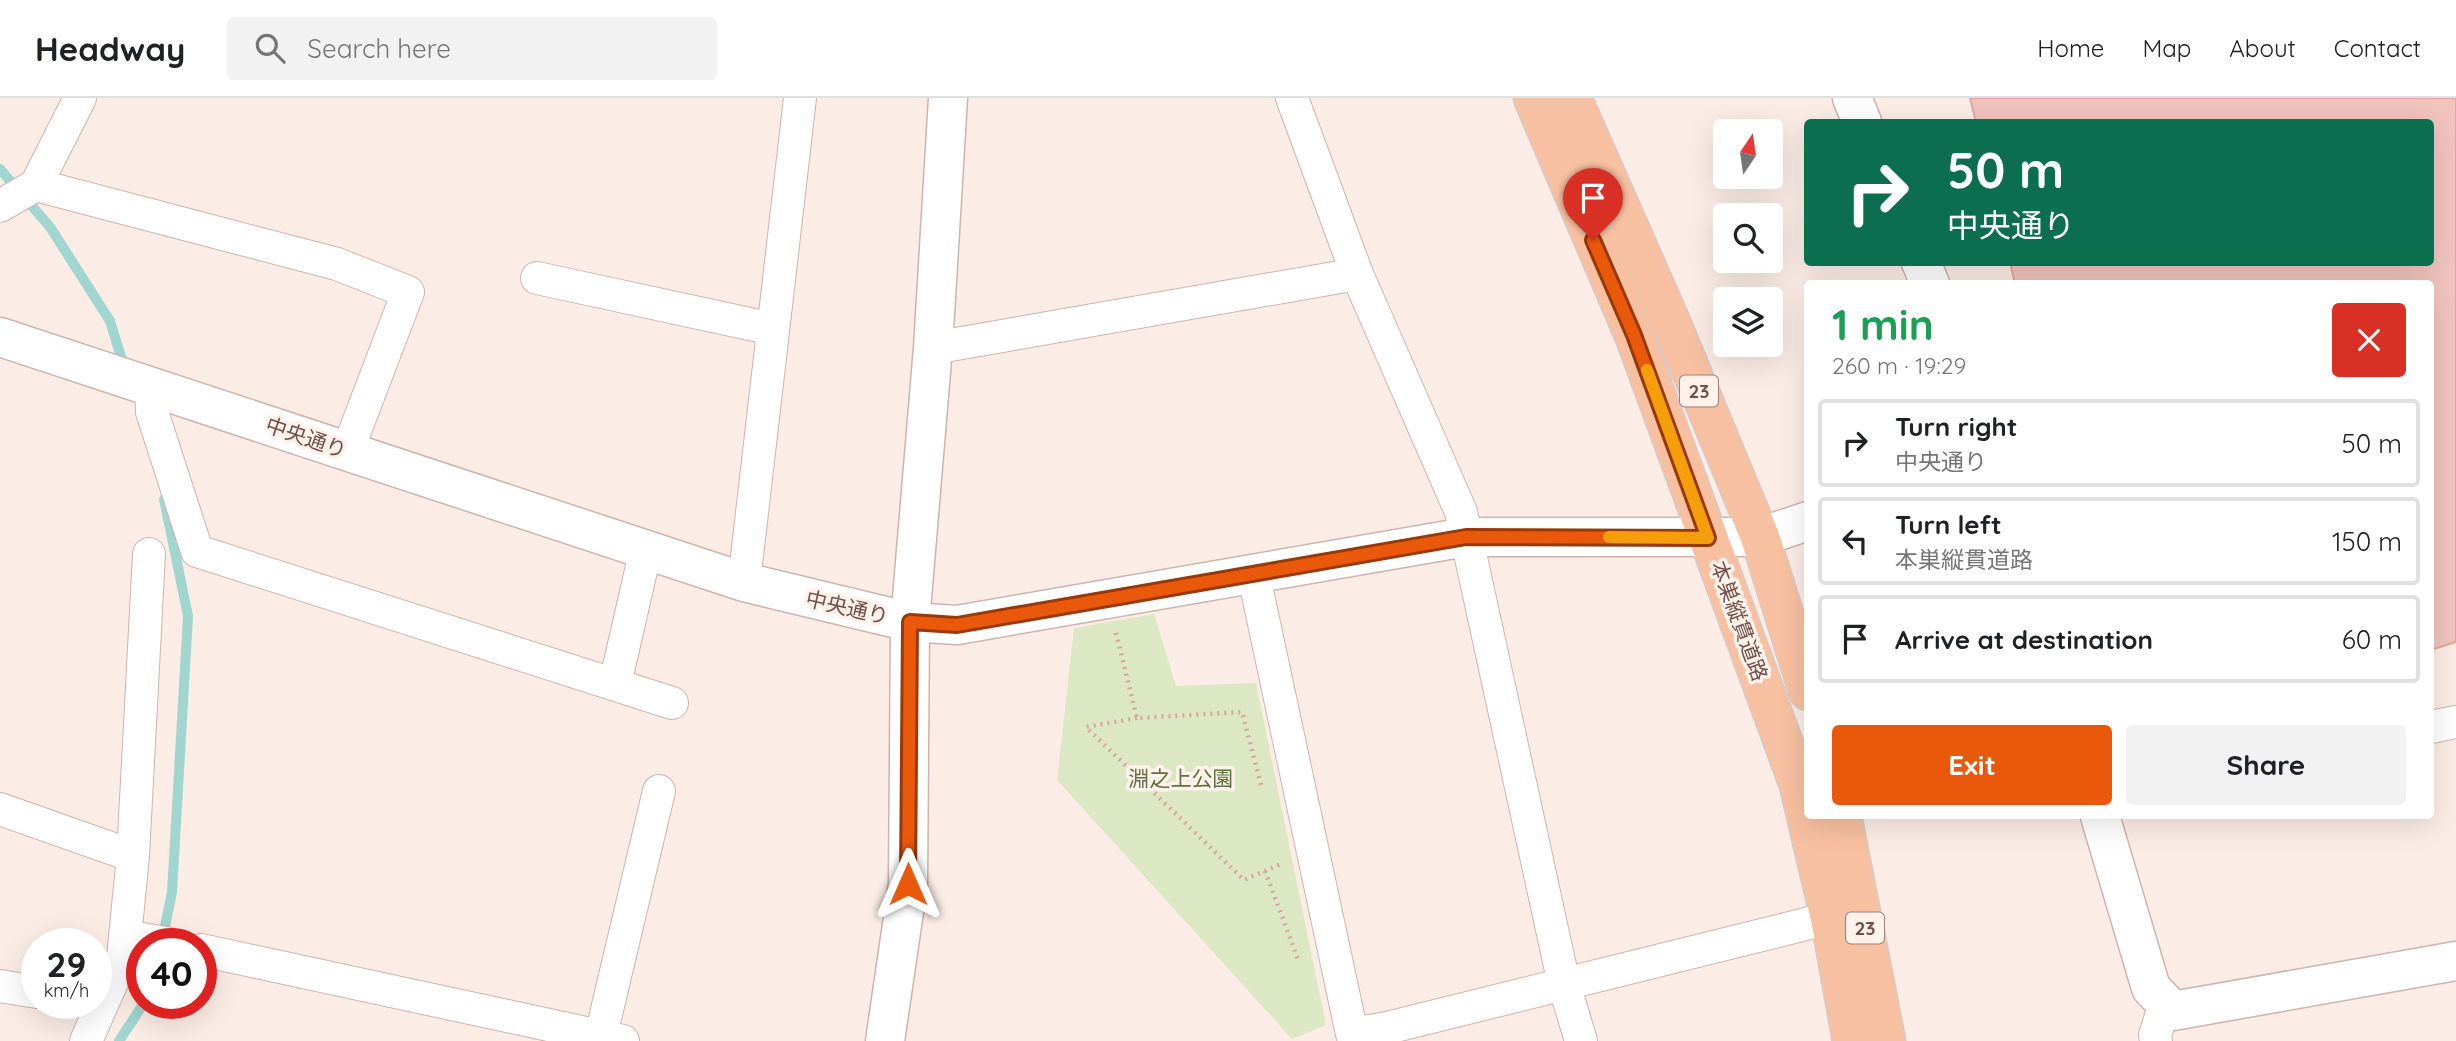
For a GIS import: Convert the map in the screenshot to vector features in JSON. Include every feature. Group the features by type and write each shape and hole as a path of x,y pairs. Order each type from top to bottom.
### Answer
{"main road":[{"name":"本巣縦貫道路","path":"1533,98 1634,335 1804,799"},
{"name":"本巣縦貫道路","path":"1572,98 1670,320 1760,537 1804,678"},
{"name":"本巣縦貫道路","path":"1811,819 1886,1041"},
{"name":"本巣縦貫道路","path":"1842,819 1852,1041"}],"street":[{"path":"0,206 36,184 80,98"},
{"path":"744,582 800,98"},
{"path":"885,1041 908,884 910,622 933,348 948,98"},
{"path":"1292,98 1357,274 1461,512 1564,984 1581,1041"},
{"path":"1852,98 1861,119"},
{"path":"36,184 337,264 408,292 347,452"},
{"path":"933,348 1357,274"},
{"path":"537,278 773,329"},
{"name":"中央通り","path":"0,337 744,582 910,622 957,625 1466,537 1760,537 1804,522"},
{"path":"146,383 152,412 197,551 672,703"},
{"path":"615,684 646,549"},
{"path":"112,979 123,957 133,856 149,554"},
{"path":"1252,572 1346,1037 1389,1035 1564,984 1846,916"},
{"path":"2434,726 2456,722"},
{"path":"217,953 612,1038 659,790"},
{"path":"0,809 133,856"},
{"path":"2101,819 2151,988 2173,1011 2456,961"},
{"path":"0,986 21,989"},
{"path":"2156,1041 2155,1035 2165,1004"},
{"path":"86,1041 94,1019"}],"path":[{"path":"1108,600 1138,718"},
{"path":"1265,800 1242,712 1138,718 1086,727 1244,880 1311,854"},
{"path":"1278,851 1281,864"},
{"path":"1265,871 1302,970"}],"green space":[{"name":"淵之上公園","path":"1154,614 1176,686 1256,683 1326,1025 1292,1039 1057,780 1074,628"}],"building":[{"path":"1970,98 2456,98 2456,642 2434,649 2434,280 2014,280 2011,266 2434,266 2434,119 1975,119"}],"waterway":[{"path":"0,169 50,227 110,321 125,370"},
{"path":"164,499 188,616 172,892 165,928"},
{"path":"119,1041 133,1019"}],"slow traffic":[{"path":"1609,537 1708,538 1647,370"}],"route":[{"path":"908,884 910,622 957,625 1466,537 1708,538 1634,335 1593,240"}]}
